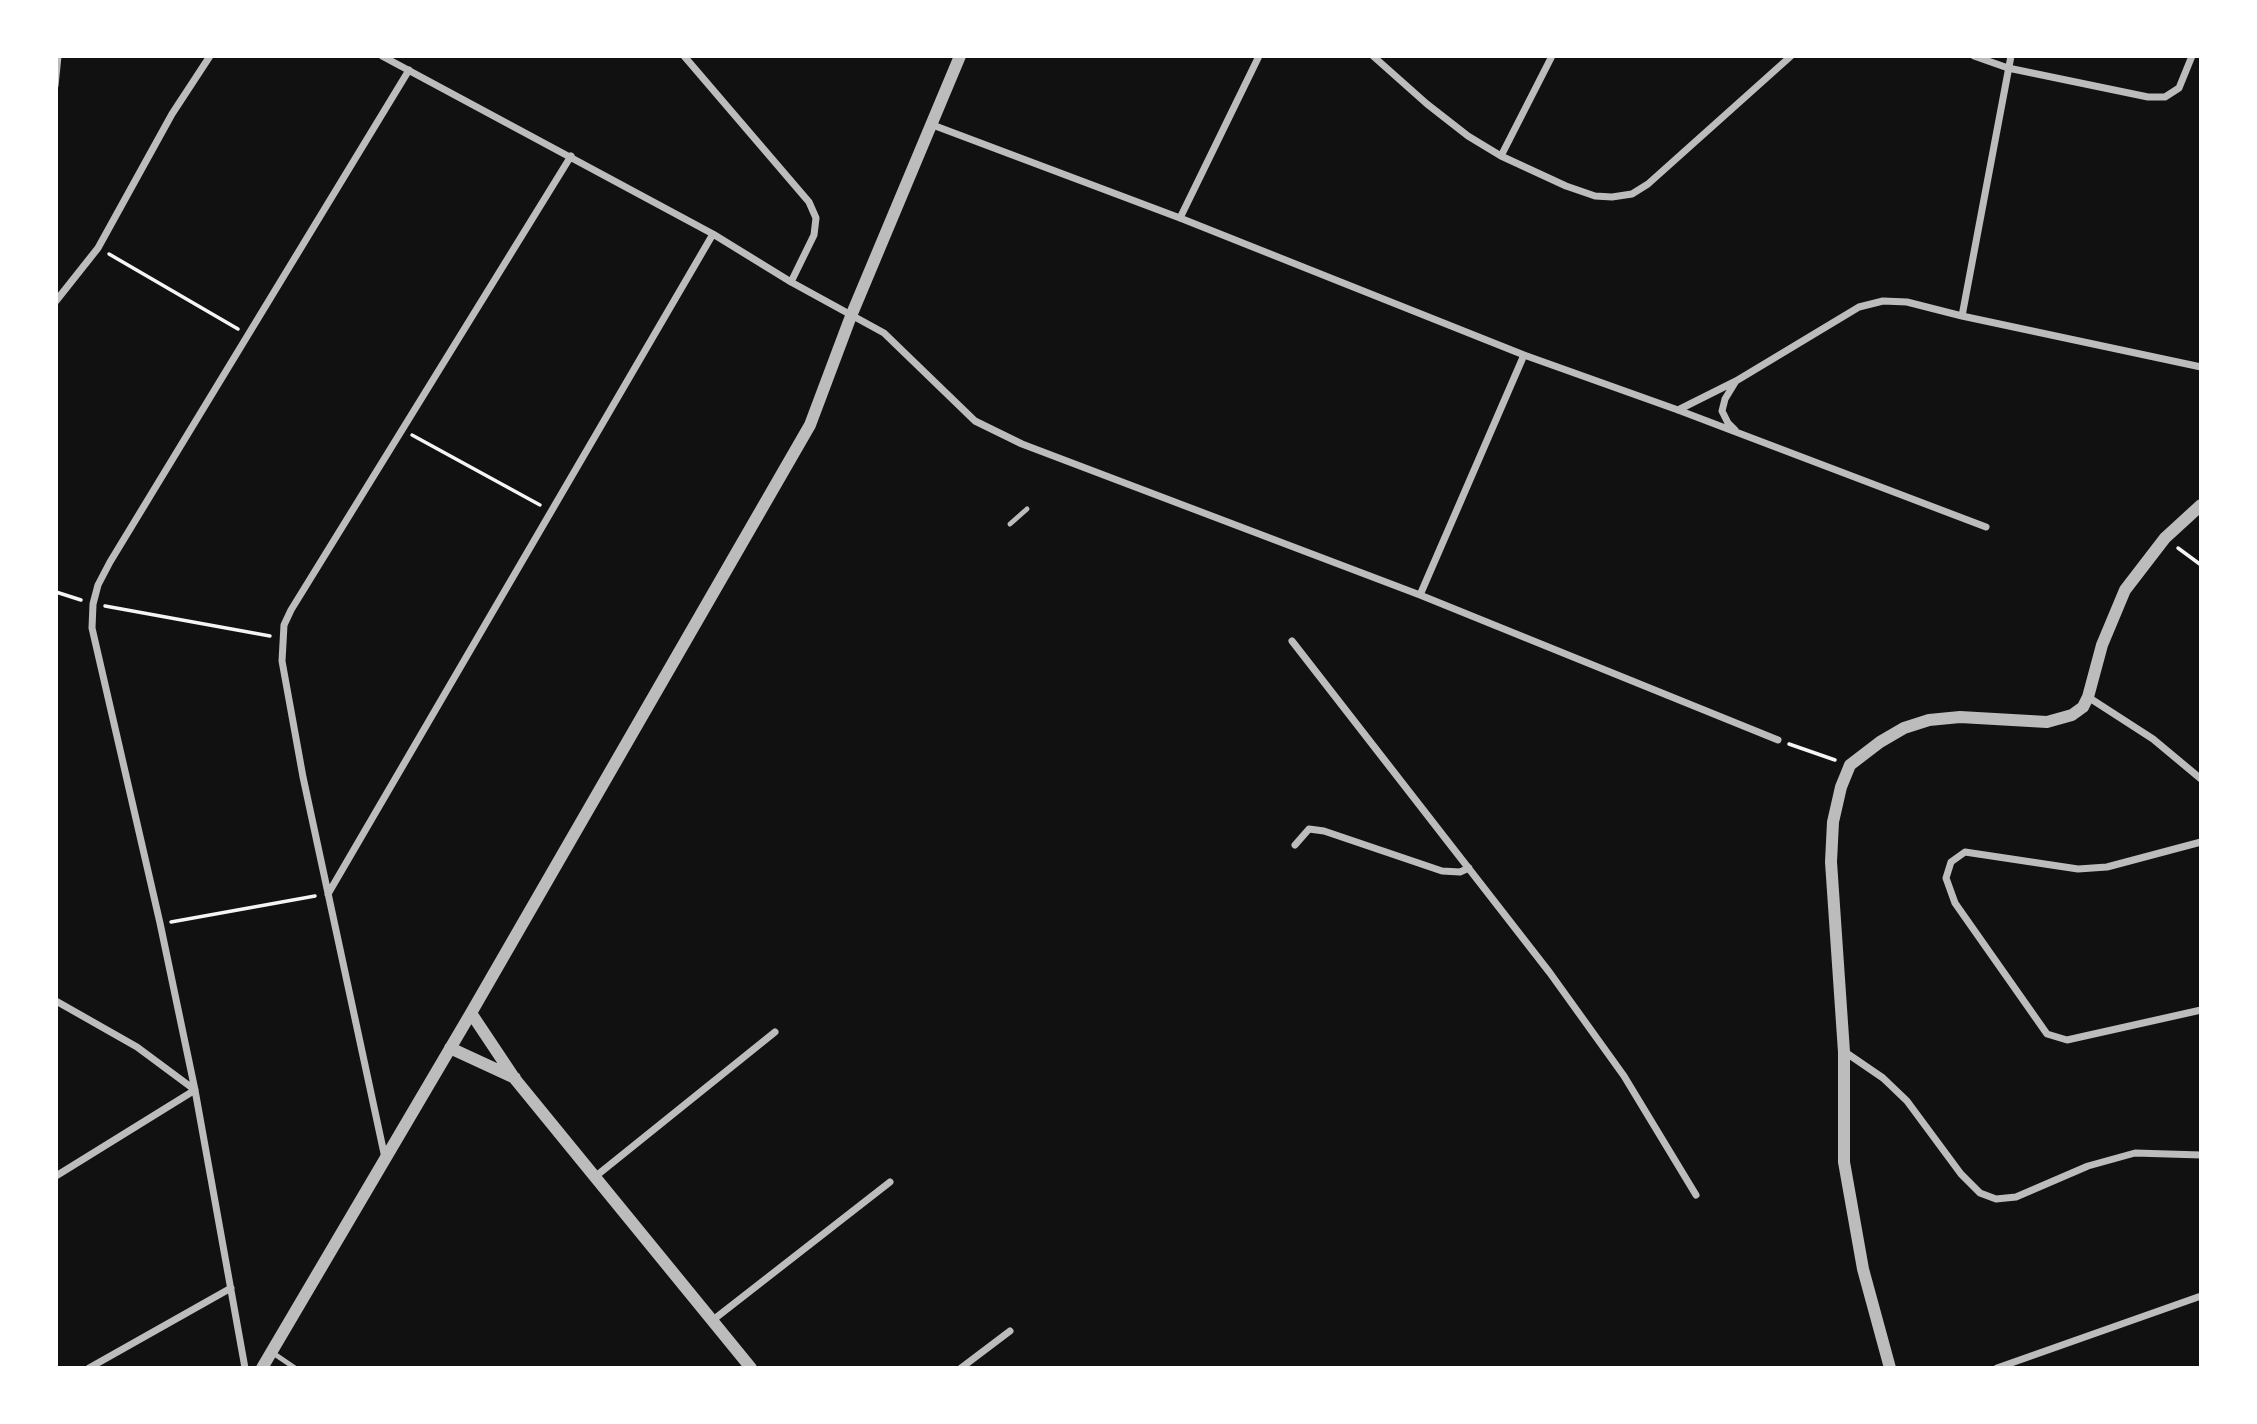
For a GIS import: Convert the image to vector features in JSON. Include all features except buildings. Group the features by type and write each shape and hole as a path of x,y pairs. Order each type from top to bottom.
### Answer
{"street":[{"path":"56,307 59,298 98,247 172,114 210,56"},
{"path":"382,56 713,234 895,342 975,421 1022,443 1420,596 1778,740"},
{"path":"684,56 809,202 816,218 814,234 791,282"},
{"path":"262,1368 471,1013 810,425 930,124 960,56"},
{"path":"1180,218 1259,56"},
{"path":"1373,56 1427,104 1501,156 1566,186 1595,196 1612,197 1632,194 1648,184 1791,56"},
{"path":"1501,156 1552,56"},
{"path":"1974,56 2008,68 2148,97 2165,97 2179,88 2192,56"},
{"path":"1962,316 2011,56"},
{"path":"245,1368 195,1090 160,923 92,628 93,604 98,584 110,562 409,71"},
{"path":"930,124 1180,218 1524,355 1678,410 1986,527"},
{"path":"384,1158 303,777 282,661 284,625 571,156"},
{"path":"328,894 713,234"},
{"path":"1678,410 1736,381 1859,307 1883,301 1907,302 2201,367"},
{"path":"1420,596 1524,355"},
{"path":"1736,381 1725,399 1722,411 1728,424 1739,433"},
{"path":"1890,1368 1863,1269 1844,1162 1844,1052 1830,862 1833,822 1841,788 1850,765 1880,741 1904,728 1929,720 1972,717 2047,722 2072,715 2083,707 2102,645 2125,590 2165,538 2201,505"},
{"path":"1293,641 1469,868 1624,1076 1696,1195"},
{"path":"2088,697 2153,739 2201,779"},
{"path":"1295,845 1309,829 1324,831 1442,871 1460,872 1469,868"},
{"path":"2201,842 2107,867 2078,869 1965,852 1951,862 1946,878 1955,903 2047,1034 2067,1040 2201,1010"},
{"path":"56,1001 137,1047 195,1090"},
{"path":"471,1013 515,1079 751,1368"},
{"path":"596,1176 775,1032"},
{"path":"450,1048 515,1079"},
{"path":"1844,1052 1883,1077 1907,1101 1961,1174 1980,1193 1996,1199 2016,1197 2088,1166 2135,1153 2201,1155"},
{"path":"56,1176 195,1090"},
{"path":"713,1320 890,1182"},
{"path":"89,1368 231,1288"},
{"path":"1997,1368 2201,1296"},
{"path":"961,1368 1010,1331"}],"lane":[{"path":"56,86 60,56"},
{"path":"1010,524 1027,509"},
{"path":"271,1351 295,1368"}],"path":[{"path":"98,247 249,335"},
{"path":"403,429 551,511"},
{"path":"2165,538 2201,565"},
{"path":"56,592 93,604 282,639"},
{"path":"1778,740 1850,765"},
{"path":"160,923 328,894"}]}
